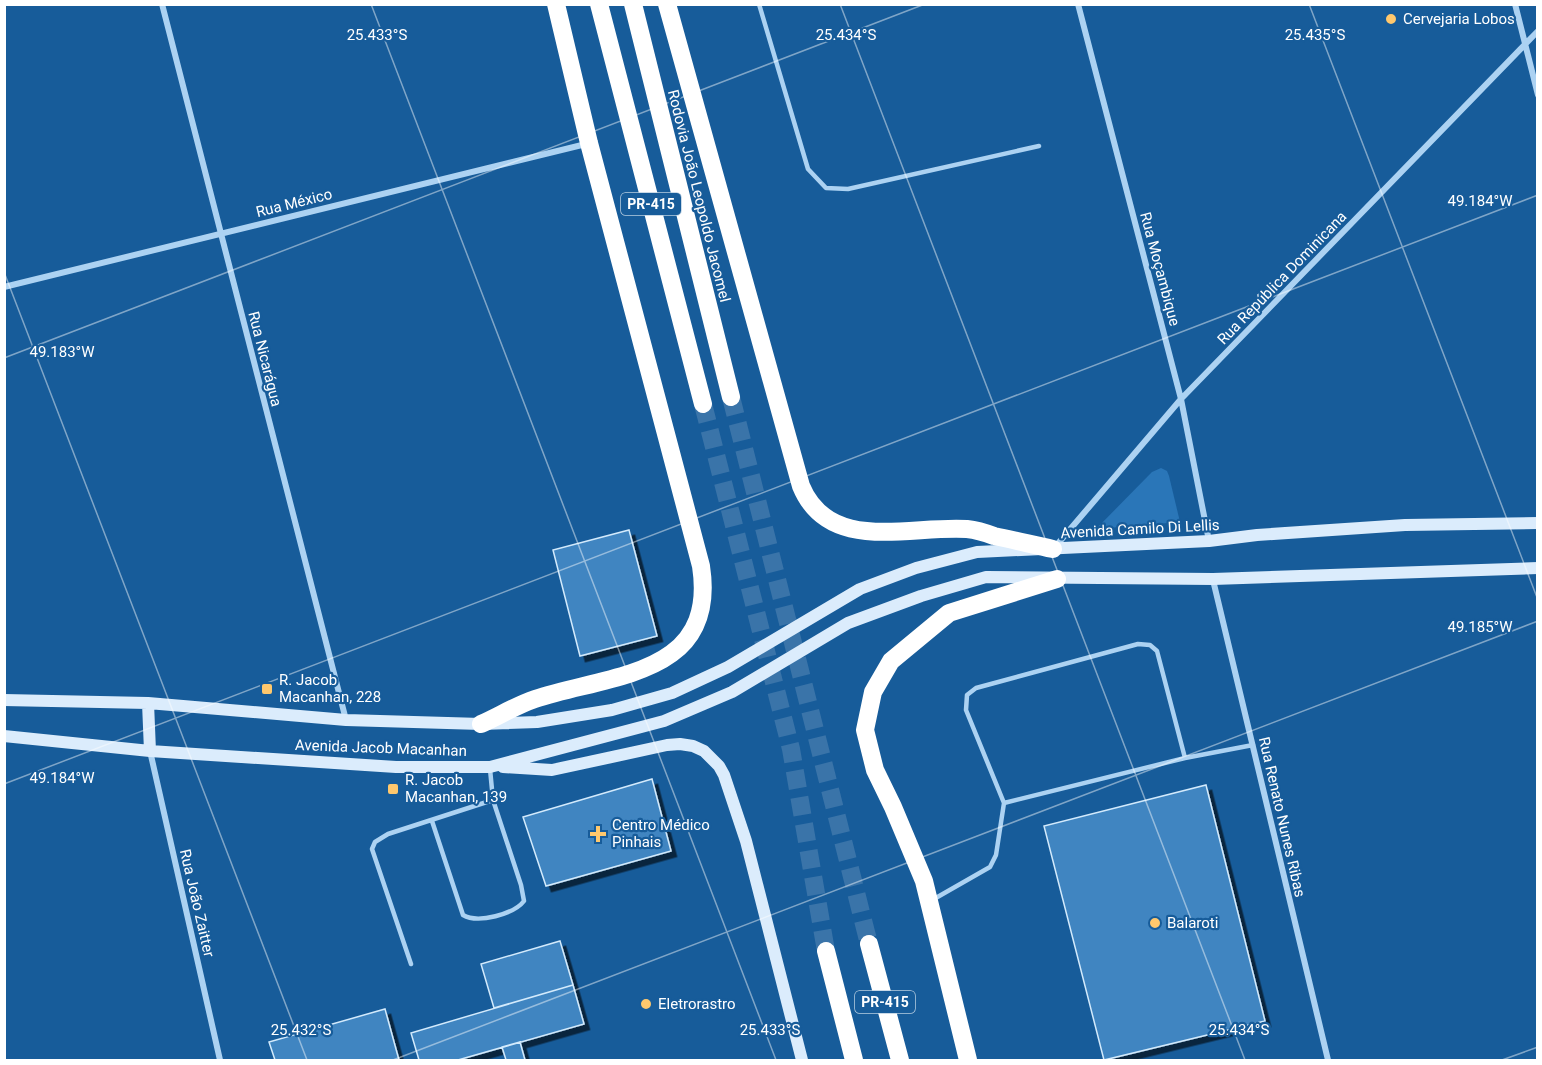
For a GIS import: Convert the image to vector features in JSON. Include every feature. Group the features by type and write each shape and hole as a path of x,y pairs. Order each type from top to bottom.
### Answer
{"highway":[{"path":"481,724 534,700 655,665 679,648 688,637 697,621 704,586 701,566 589,143 556,4"},
{"name":"PR-415","path":"599,4 703,405"},
{"name":"Rodovia João Leopoldo Jacomel","path":"633,4 731,397"},
{"path":"667,4 801,486 813,509 823,518 851,528 890,533 968,529 1053,549"},
{"path":"968,1060 920,871 875,770 866,730 873,692 891,662 949,613 1057,579"},
{"name":"PR-415","path":"869,944 900,1060"},
{"name":"PR-415","path":"826,951 854,1060"}],"main road":[{"name":"Avenida Camilo Di Lellis","path":"765,645 860,589 916,568 977,552 1209,541 1257,535 1405,525 1538,523"},
{"path":"1057,579 1213,579 1538,568"},
{"name":"Avenida Jacob Macanhan","path":"4,736 150,751 396,767 490,767 664,721 732,692 848,624 921,596 986,577 1057,579"},
{"name":"Avenida Jacob Macanhan","path":"4,700 148,703 346,720 481,724 537,722 622,707 672,693 728,667 765,645"},
{"path":"148,703 150,751"},
{"path":"490,767 552,770 680,744 693,746 712,758 724,775 746,841 802,1060"}],"street":[{"name":"Rua Nicarágua","path":"162,4 346,720"},
{"name":"Rua Moçambique","path":"1078,4 1181,399 1209,541"},
{"path":"1515,4 1538,95"},
{"name":"Rua República Dominicana","path":"1053,549 1181,399 1538,31"},
{"name":"Rua México","path":"4,287 589,143"},
{"name":"Rua Renato Nunes Ribas","path":"1213,579 1328,1060"},
{"name":"Rua João Zaitter","path":"150,751 220,1060"}],"lane":[{"path":"759,4 808,169 826,188 848,189 1039,146"},
{"path":"929,902 990,867 996,855 1004,804 966,710 966,695 976,688 1138,644 1150,645 1157,651 1185,758"},
{"path":"1004,804 1185,758 1252,745"},
{"path":"432,821 464,915 470,919 480,920 519,908 524,901 521,885 493,800 490,767"},
{"path":"411,964 372,849 375,842 388,834 493,800"}],"shaded area":[{"path":"1161,468 1167,471 1169,476 1180,522 1096,529 1152,472"}],"building":[{"path":"629,530 657,636 580,656 553,550"},
{"name":"Centro Médico Pinhais","path":"652,779 671,851 546,886 523,817"},
{"name":"Balaroti","path":"1206,785 1265,1021 1104,1060 1044,826"},
{"path":"560,941 573,985 494,1008 481,964"},
{"path":"573,985 584,1024 458,1060 419,1060 411,1033"},
{"path":"385,1009 399,1060 275,1060 269,1042"},
{"path":"520,1042 525,1060 506,1060 502,1047"}],"tunnel":[{"path":"731,397 869,944"},
{"path":"703,404 791,749 826,951"}],"place":[{"name":"Cervejaria Lobos","path":"1391,19"},
{"name":"R. Jacob Macanhan, 228","path":"267,689"},
{"name":"R. Jacob Macanhan, 139","path":"393,789"},
{"name":"Centro Médico Pinhais","path":"598,834"},
{"name":"Balaroti","path":"1155,923"},
{"name":"Eletrorastro","path":"646,1004"}]}
